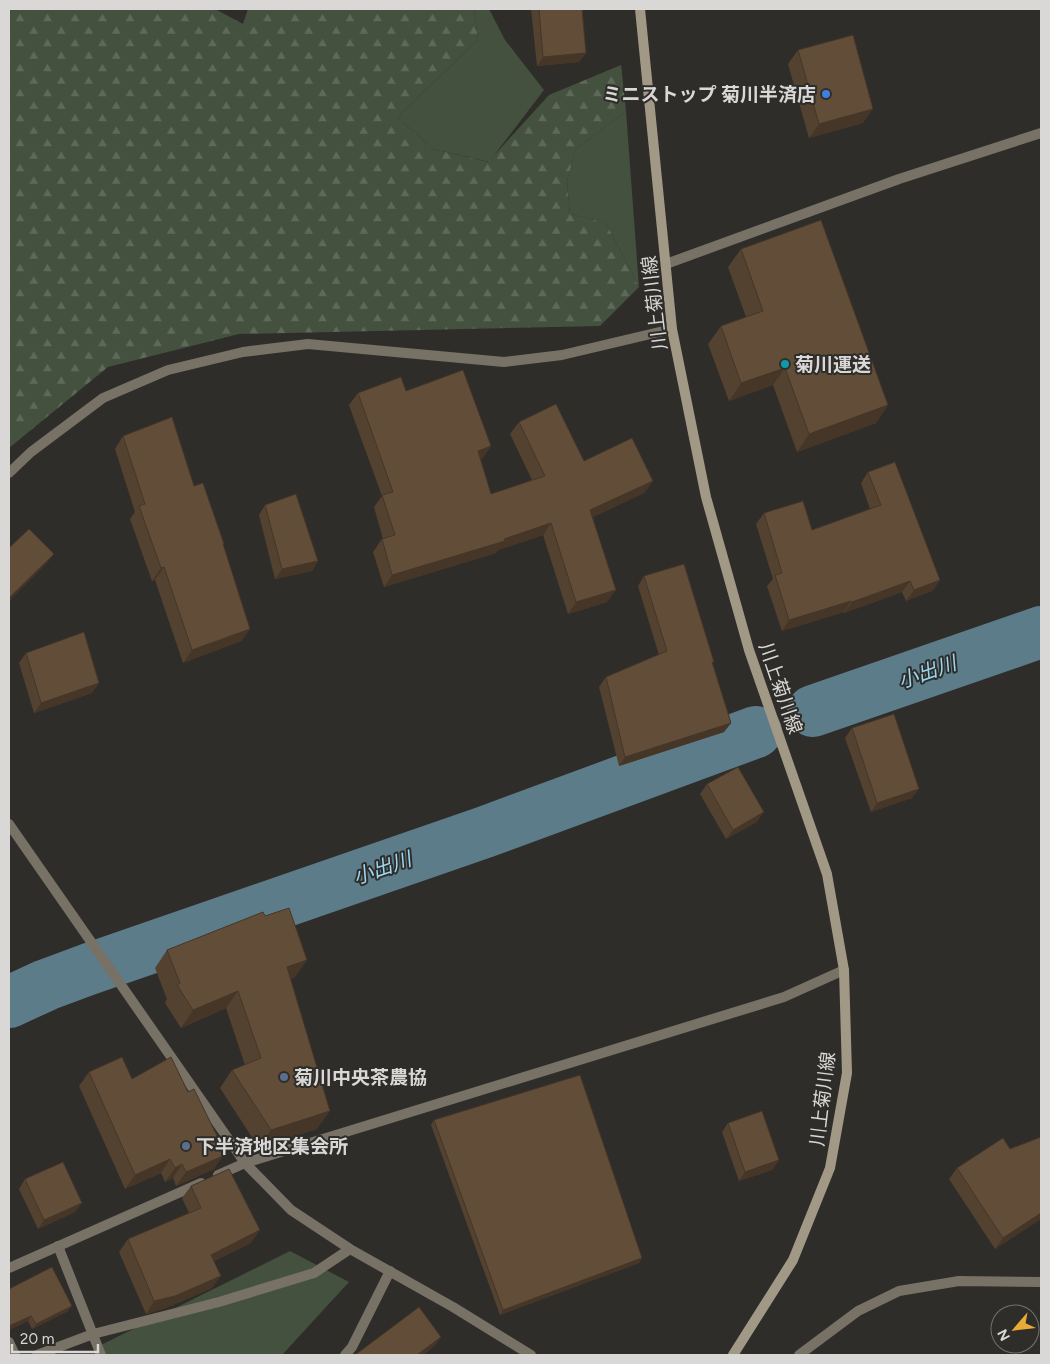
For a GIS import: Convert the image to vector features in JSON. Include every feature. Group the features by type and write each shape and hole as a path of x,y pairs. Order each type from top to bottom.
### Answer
{"main road":[{"name":"川上菊川線","path":"640,9 672,329 706,497 749,650 827,874 844,970 846,1073 830,1168 793,1260 733,1355"}],"street":[{"path":"666,264 899,179 1041,133"},
{"path":"9,472 31,452 103,398 168,370 243,352 308,344 504,362 562,355 672,329"},
{"path":"9,824 245,1163 291,1210 350,1249 453,1307 531,1355"},
{"path":"9,1268 245,1163 784,997 844,970"},
{"path":"58,1246 101,1355"},
{"path":"37,1355 93,1334 219,1302 314,1274 350,1249"},
{"path":"345,1355 352,1347 390,1271"},
{"path":"799,1355 858,1311 899,1291 959,1280 1041,1282"},
{"path":"9,1342 15,1355"}],"green space":[{"path":"9,9 215,9 243,24 248,9 474,9 478,40 397,117 433,149 488,162 549,95 621,65 626,111 576,149 567,181 570,214 606,223 639,287 600,326 239,334 108,367 9,448"},
{"path":"474,9 489,9 505,40 544,90 489,162 433,149 397,117 478,40"},
{"path":"626,111 639,287 606,223 570,214 567,181 576,149"},
{"path":"290,1251 349,1282 282,1355 105,1355 101,1345"}],"building":[{"path":"539,9 582,9 586,53 543,57"},
{"name":"ミニストップ 菊川半済店","path":"853,35 873,109 819,124 798,50"},
{"name":"菊川運送","path":"821,220 888,405 809,434 785,368 741,383 721,326 763,311 741,249"},
{"path":"463,370 491,446 478,451 491,494 545,476 519,422 556,404 584,461 632,438 653,481 590,510 616,590 576,602 551,523 504,539 505,541 392,575 382,539 395,535 382,495 393,492 358,393 401,377 406,391"},
{"path":"172,417 194,486 203,483 250,629 192,650 164,567 161,568 139,506 145,504 123,436"},
{"path":"895,462 940,580 914,590 910,581 852,602 789,620 775,575 782,573 764,513 803,501 812,530 881,505 868,472"},
{"path":"296,494 318,561 282,569 265,505"},
{"path":"29,529 54,554 10,597 9,548"},
{"path":"684,564 731,723 625,757 606,677 667,651 644,576"},
{"path":"84,632 99,683 41,703 26,653"},
{"path":"894,714 919,789 877,803 852,728"},
{"path":"738,767 764,812 733,830 707,784"},
{"path":"289,908 307,960 287,967 330,1111 271,1130 232,1070 261,1058 238,991 193,1010 177,985 180,983 167,950 263,912 265,916"},
{"path":"122,1057 132,1079 171,1057 188,1092 194,1089 224,1150 221,1152 223,1156 186,1172 182,1164 175,1168 170,1159 135,1175 89,1072"},
{"path":"580,1075 642,1258 503,1310 434,1120"},
{"path":"762,1111 779,1160 745,1172 728,1123"},
{"path":"1041,1137 1041,1213 1003,1238 957,1168 1003,1138 1010,1149"},
{"path":"63,1162 82,1203 44,1220 25,1179"},
{"path":"229,1169 260,1230 211,1255 221,1276 175,1296 154,1301 128,1239 201,1208 191,1186"},
{"path":"52,1267 72,1306 36,1324 31,1316 9,1326 9,1289"},
{"path":"419,1307 441,1337 417,1355 355,1355"}],"waterway":[{"name":"小出川","path":"813,711 1041,632"},
{"name":"小出川","path":"9,1002 46,985 89,969 485,832 756,732"}],"place":[{"name":"ミニストップ 菊川半済店","path":"826,94"},
{"name":"菊川運送","path":"785,364"},
{"name":"菊川中央茶農協","path":"284,1077"},
{"name":"下半済地区集会所","path":"186,1146"}]}
